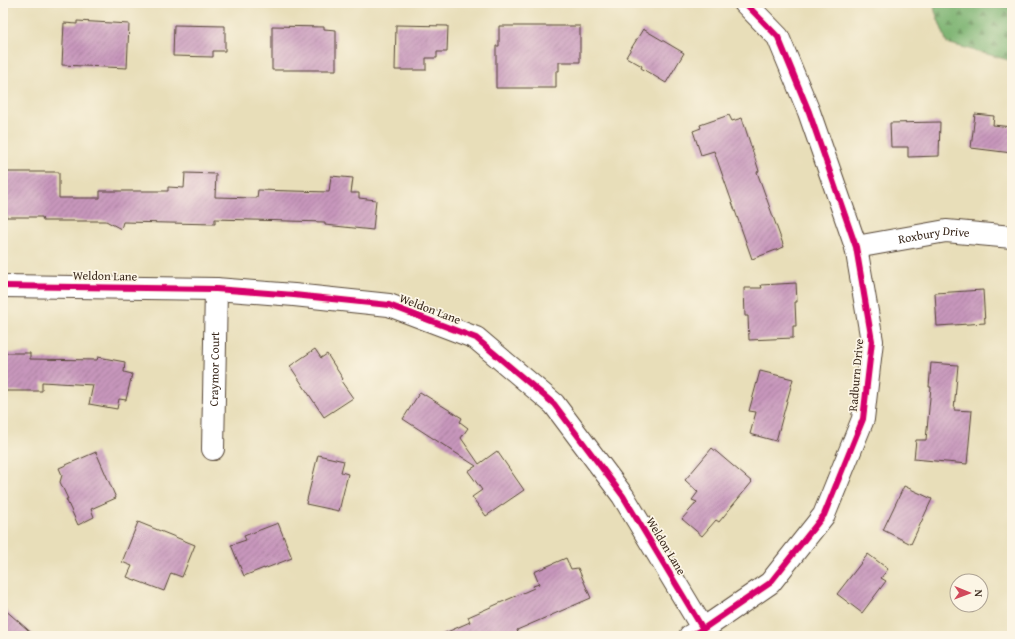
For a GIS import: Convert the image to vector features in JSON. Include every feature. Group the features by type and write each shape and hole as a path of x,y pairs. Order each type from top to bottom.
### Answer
{"street":[{"name":"Radburn Drive","path":"697,632 770,583 824,515 863,419 872,341 856,247 809,112 778,37 745,3"},
{"name":"Roxbury Drive","path":"856,247 946,231 1012,237"},
{"name":"Weldon Lane","path":"3,286 216,289 294,295 389,306 476,338 554,404 623,496 697,632"},
{"name":"Craymor Court","path":"213,449 216,289"}],"green space":[{"path":"934,3 1012,3 1012,61 947,43 935,11"}],"building":[{"path":"77,21 129,24 127,68 62,65 64,23 77,24"},
{"path":"174,25 225,26 225,51 213,51 213,57 173,56"},
{"path":"396,25 448,26 447,52 437,52 437,58 426,58 426,70 395,70"},
{"path":"272,26 324,27 324,29 336,30 336,70 272,70"},
{"path":"499,26 580,26 580,62 559,62 559,71 556,71 556,88 496,88 496,46 499,46"},
{"path":"643,29 684,53 666,83 626,57"},
{"path":"975,114 994,116 993,125 1012,127 1012,153 971,148"},
{"path":"729,115 732,121 742,118 759,171 757,172 784,247 752,259 714,151 701,155 693,131 701,128 700,125"},
{"path":"940,122 939,156 908,157 908,147 891,147 890,123"},
{"path":"6,172 59,172 59,198 100,198 100,191 168,191 168,187 184,188 185,173 216,174 215,197 257,198 258,190 329,192 331,176 353,178 351,193 359,193 359,198 376,200 373,230 325,225 325,222 215,219 215,224 123,222 121,229 106,221 43,221 42,217 6,217"},
{"path":"796,283 796,326 793,326 793,338 749,340 748,316 745,316 744,288 762,288 761,285"},
{"path":"983,290 985,323 937,326 935,293"},
{"path":"315,349 321,358 327,354 343,379 341,381 353,398 324,417 290,366"},
{"path":"3,353 30,353 30,359 97,360 98,357 125,362 124,372 132,374 126,400 119,399 117,409 89,404 93,385 42,382 42,391 3,391"},
{"path":"931,363 958,365 954,410 972,411 967,464 914,459 916,440 926,440 931,387 929,387"},
{"path":"760,371 793,379 776,441 750,434 756,412 749,411"},
{"path":"420,392 462,418 460,422 468,428 461,438 479,464 497,451 524,490 486,516 472,497 482,490 468,471 476,466 403,419"},
{"path":"712,448 752,482 719,522 716,520 702,536 682,519 697,502 692,500 698,492 685,480"},
{"path":"96,452 116,498 91,509 94,517 78,525 60,482 62,475 59,468"},
{"path":"318,455 344,461 341,472 348,474 339,511 306,504"},
{"path":"904,486 932,499 911,544 883,530"},
{"path":"138,522 195,545 182,577 171,573 164,591 127,577 132,566 122,562"},
{"path":"278,523 292,558 244,576 231,545 246,540 244,536"},
{"path":"868,554 888,569 881,578 886,581 862,613 837,594"},
{"path":"566,558 571,569 578,568 591,598 517,630 519,636 438,636 470,622 468,617 534,588 533,586 539,584 534,572"},
{"path":"3,608 35,636 3,636"}],"cycle path":[{"path":"690,636 703,629 770,583 824,515 863,419 872,341 856,247 809,112 778,37 745,3"},
{"path":"3,286 216,289 294,295 389,305 476,338 554,404 623,496 703,629"}]}
